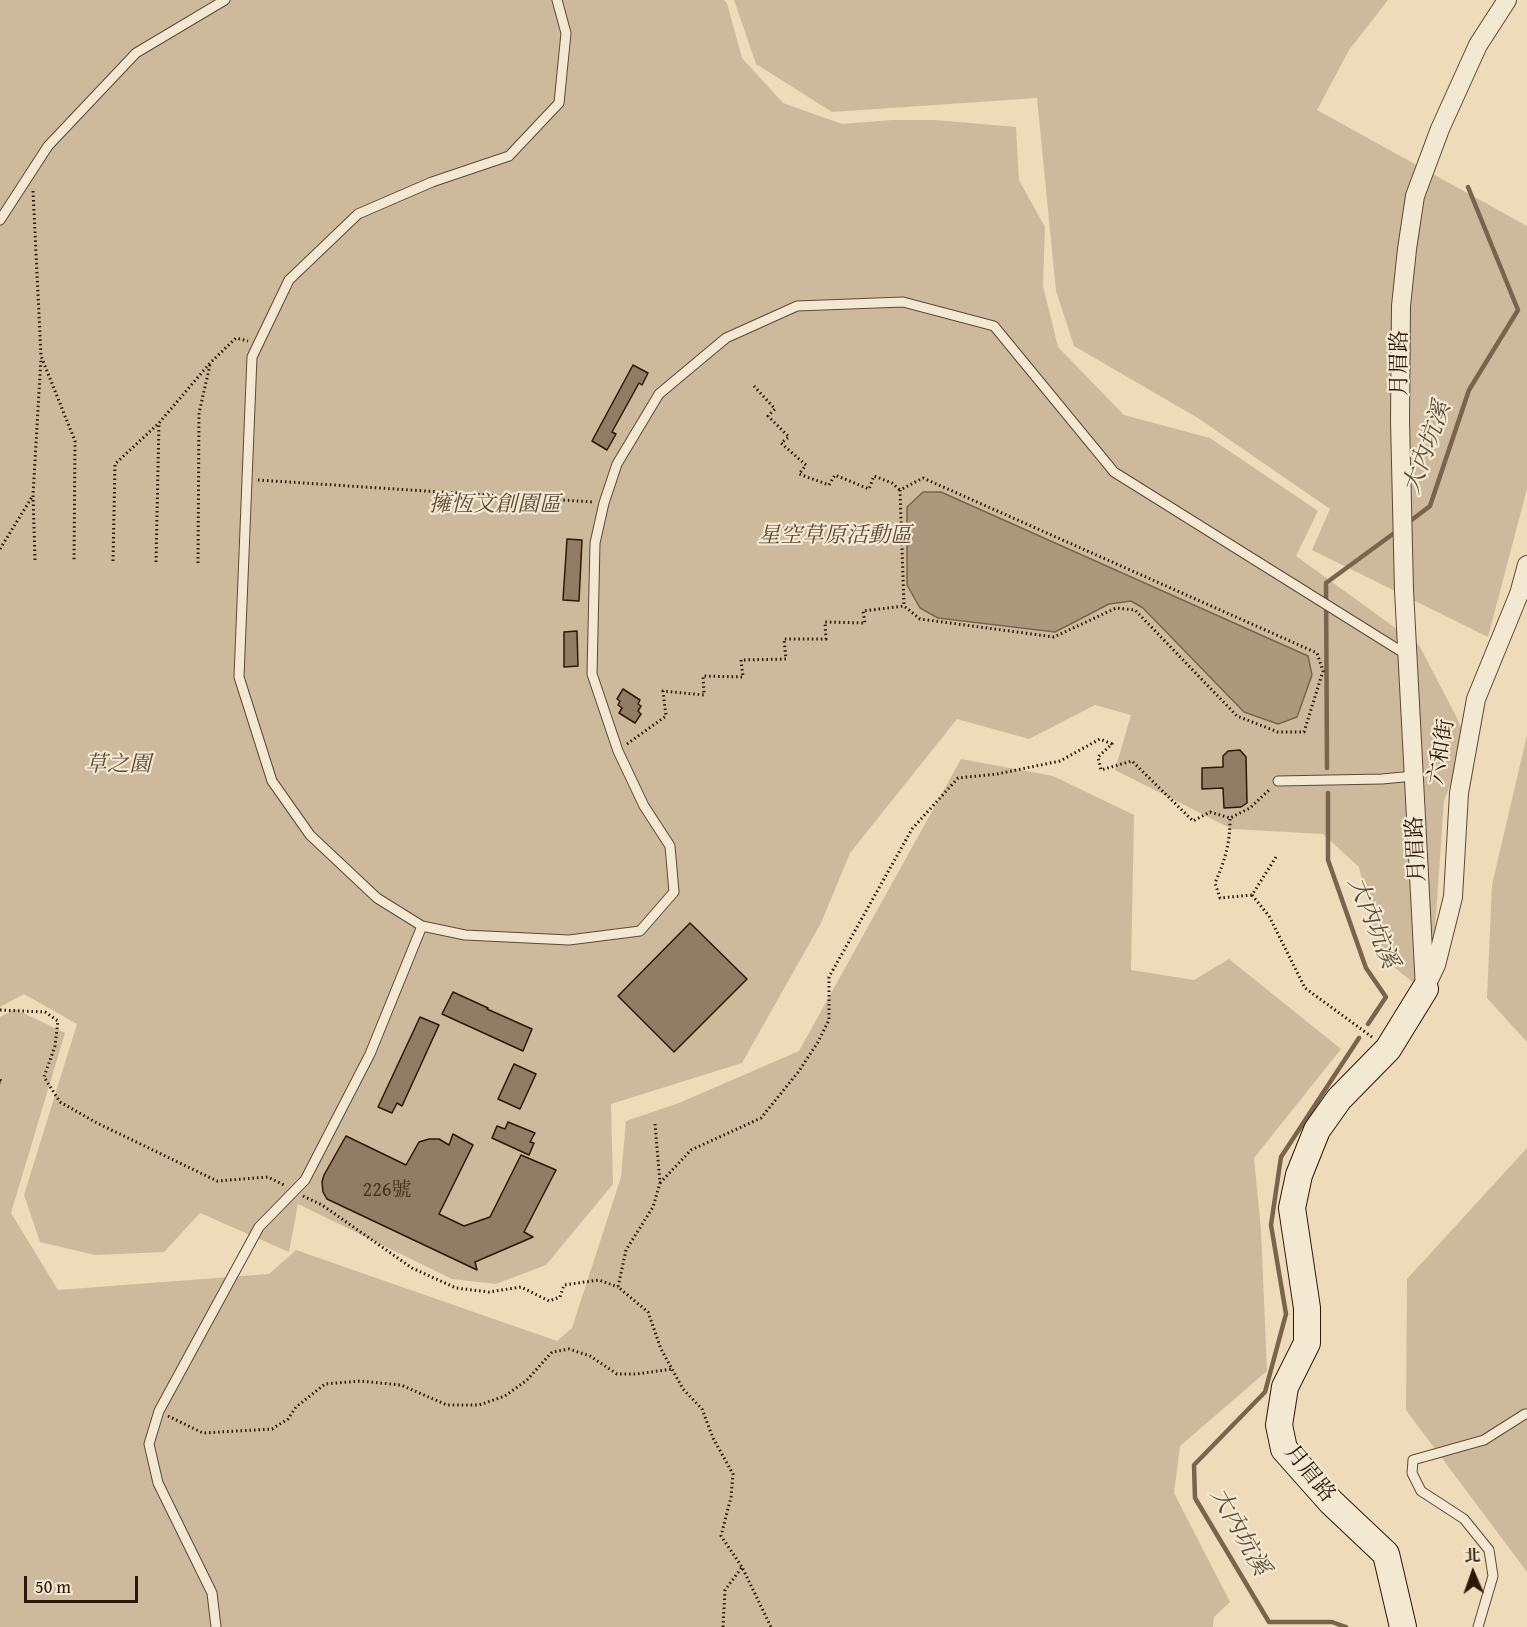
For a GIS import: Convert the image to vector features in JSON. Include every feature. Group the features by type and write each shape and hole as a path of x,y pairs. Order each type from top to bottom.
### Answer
{"street":[{"name":"月眉路","path":"1403,1627 1386,1554 1331,1502 1284,1449 1279,1425 1285,1387 1307,1343 1307,1308 1292,1208 1299,1175 1317,1130 1340,1099 1388,1049 1425,989 1404,590 1400,420 1401,306 1415,196 1440,129 1478,45 1507,0"},
{"name":"六和街","path":"1425,989 1436,965 1453,897 1459,793 1476,699 1520,594 1527,565"}],"lane":[{"path":"0,220 48,146 136,53 225,0"},
{"path":"557,0 566,33 559,103 509,156 432,182 357,214 289,280 252,357 239,677 272,781 310,835 377,898 422,926 465,935 568,940 640,931 674,892 670,846 645,806 618,751 592,674 595,543 604,503 617,464 659,394 726,338 797,306 903,302 994,326 1114,472 1407,656"},
{"path":"1278,781 1382,779 1414,776"},
{"path":"216,1627 212,1593 158,1483 149,1444 159,1411 259,1227 305,1180 370,1054 422,926"},
{"path":"1478,1627 1493,1576 1489,1550 1464,1519 1421,1491 1412,1473 1413,1460 1484,1440 1525,1413 1527,1414"}],"path":[{"path":"32,171 42,357 33,495 35,560"},
{"path":"113,561 115,464 159,423 210,363 236,338 258,344"},
{"path":"42,357 75,441 74,560"},
{"path":"198,563 199,414 210,363"},
{"path":"754,386 775,408 768,416 789,437 781,443 806,465 799,474 829,485 835,475 869,489 874,476 892,483 900,490 904,606"},
{"path":"156,562 159,423"},
{"path":"618,751 666,716 663,691 704,695 703,676 743,677 741,660 786,659 784,639 826,639 825,622 865,623 863,611 904,606 920,619 1054,637 1116,608 1135,610 1237,716 1278,732 1304,732 1323,671 1317,653 923,478 900,490"},
{"path":"247,479 604,503"},
{"path":"0,549 33,495"},
{"path":"660,1183 691,1150 761,1118 799,1071 829,1020 829,978 912,829 958,778 998,774 1060,761 1100,739 1112,744 1098,757 1101,770 1132,762 1193,821 1210,812 1230,818 1250,808 1278,781"},
{"path":"1230,818 1230,838 1225,860 1215,883 1220,898 1252,895"},
{"path":"1252,895 1276,857"},
{"path":"1252,895 1269,916 1305,988 1388,1049"},
{"path":"655,1124 660,1183 652,1207 626,1250 618,1287 648,1312 661,1349 683,1389 702,1409 712,1438 733,1474 731,1497 721,1536 742,1567 771,1627"},
{"path":"159,1411 203,1433 272,1429 288,1419 296,1407 325,1384 360,1381 401,1385 447,1405 479,1405 504,1396 527,1380 552,1352 570,1349 590,1356 617,1374 637,1374 672,1369"},
{"path":"723,1627 725,1590 742,1567"}],"green space":[{"name":"擁恆文創園區","path":"0,0 724,0 727,3 742,58 783,103 842,124 892,120 935,120 1016,127 1019,180 1045,227 1043,286 1058,347 1124,415 1210,438 1318,511 1296,556 1419,645 1457,718 1466,740 1444,801 1435,929 1415,984 1380,956 1359,867 1323,834 1232,829 1115,770 1131,715 1095,705 1029,739 957,719 850,853 821,923 742,1063 611,1104 613,1184 546,1265 496,1284 452,1279 298,1204 289,1252 200,1213 164,1252 95,1255 40,1242 24,1195 77,1024 24,994 0,1007"},
{"path":"734,0 1388,0 1349,50 1317,110 1527,226 1527,489 1488,637 1312,550 1330,509 1198,418 1074,346 1056,291 1037,98 832,112 756,64"},
{"path":"1527,735 1527,1042 1487,998 1492,885"},
{"path":"961,759 1053,776 1134,815 1131,970 1194,980 1229,959 1341,1049 1254,1158 1261,1230 1267,1371 1180,1446 1174,1493 1230,1602 1214,1617 1213,1627 0,1627 0,1017 15,1009 65,1033 11,1213 58,1290 269,1274 296,1250 557,1341 572,1328 621,1177 626,1121 679,1103 799,1051"},
{"path":"1527,1148 1527,1572 1406,1410 1407,1279"}],"shaded area":[{"path":"923,492 941,492 1308,656 1312,675 1297,717 1278,724 1244,712 1143,608 1131,601 1109,604 1055,632 938,618 920,608 907,585 907,507"}],"building":[{"path":"633,365 648,373 642,385 639,383 612,432 616,434 607,450 592,441"},
{"path":"567,539 582,540 579,601 563,600"},
{"path":"577,631 578,666 564,667 564,632"},
{"path":"623,689 640,700 638,704 641,706 638,711 641,714 635,723 619,713 622,708 618,705 620,701 617,699"},
{"path":"1240,750 1246,757 1247,803 1241,807 1224,808 1223,788 1202,789 1202,768 1223,767 1223,756 1228,751"},
{"path":"690,923 747,979 674,1052 618,996"},
{"path":"453,992 532,1029 523,1051 442,1014"},
{"path":"420,1017 439,1025 402,1106 397,1103 392,1113 378,1107"},
{"path":"514,1064 536,1074 520,1109 498,1099"},
{"path":"508,1122 535,1133 530,1142 534,1143 529,1155 492,1138 497,1126 505,1129"},
{"path":"453,1134 473,1145 439,1214 464,1226 490,1217 521,1155 556,1170 524,1232 533,1237 475,1262 477,1270 327,1199 323,1192 324,1175 346,1136 406,1165 419,1142 439,1139 449,1145"}],"waterway":[{"name":"大內坑溪","path":"1409,522 1430,506 1469,390 1518,310 1468,187"},
{"name":"大內坑溪","path":"1327,768 1326,583 1397,531"},
{"name":"大內坑溪","path":"1328,793 1328,860 1366,968 1386,997 1368,1024"},
{"name":"大內坑溪","path":"1346,1627 1332,1622 1269,1622 1195,1498 1194,1465 1265,1392 1286,1314 1271,1225 1281,1157 1359,1038"}],"park label":[{"name":"星空草原活動區","path":"835,536"},
{"name":"草之園","path":"118,765"}]}
